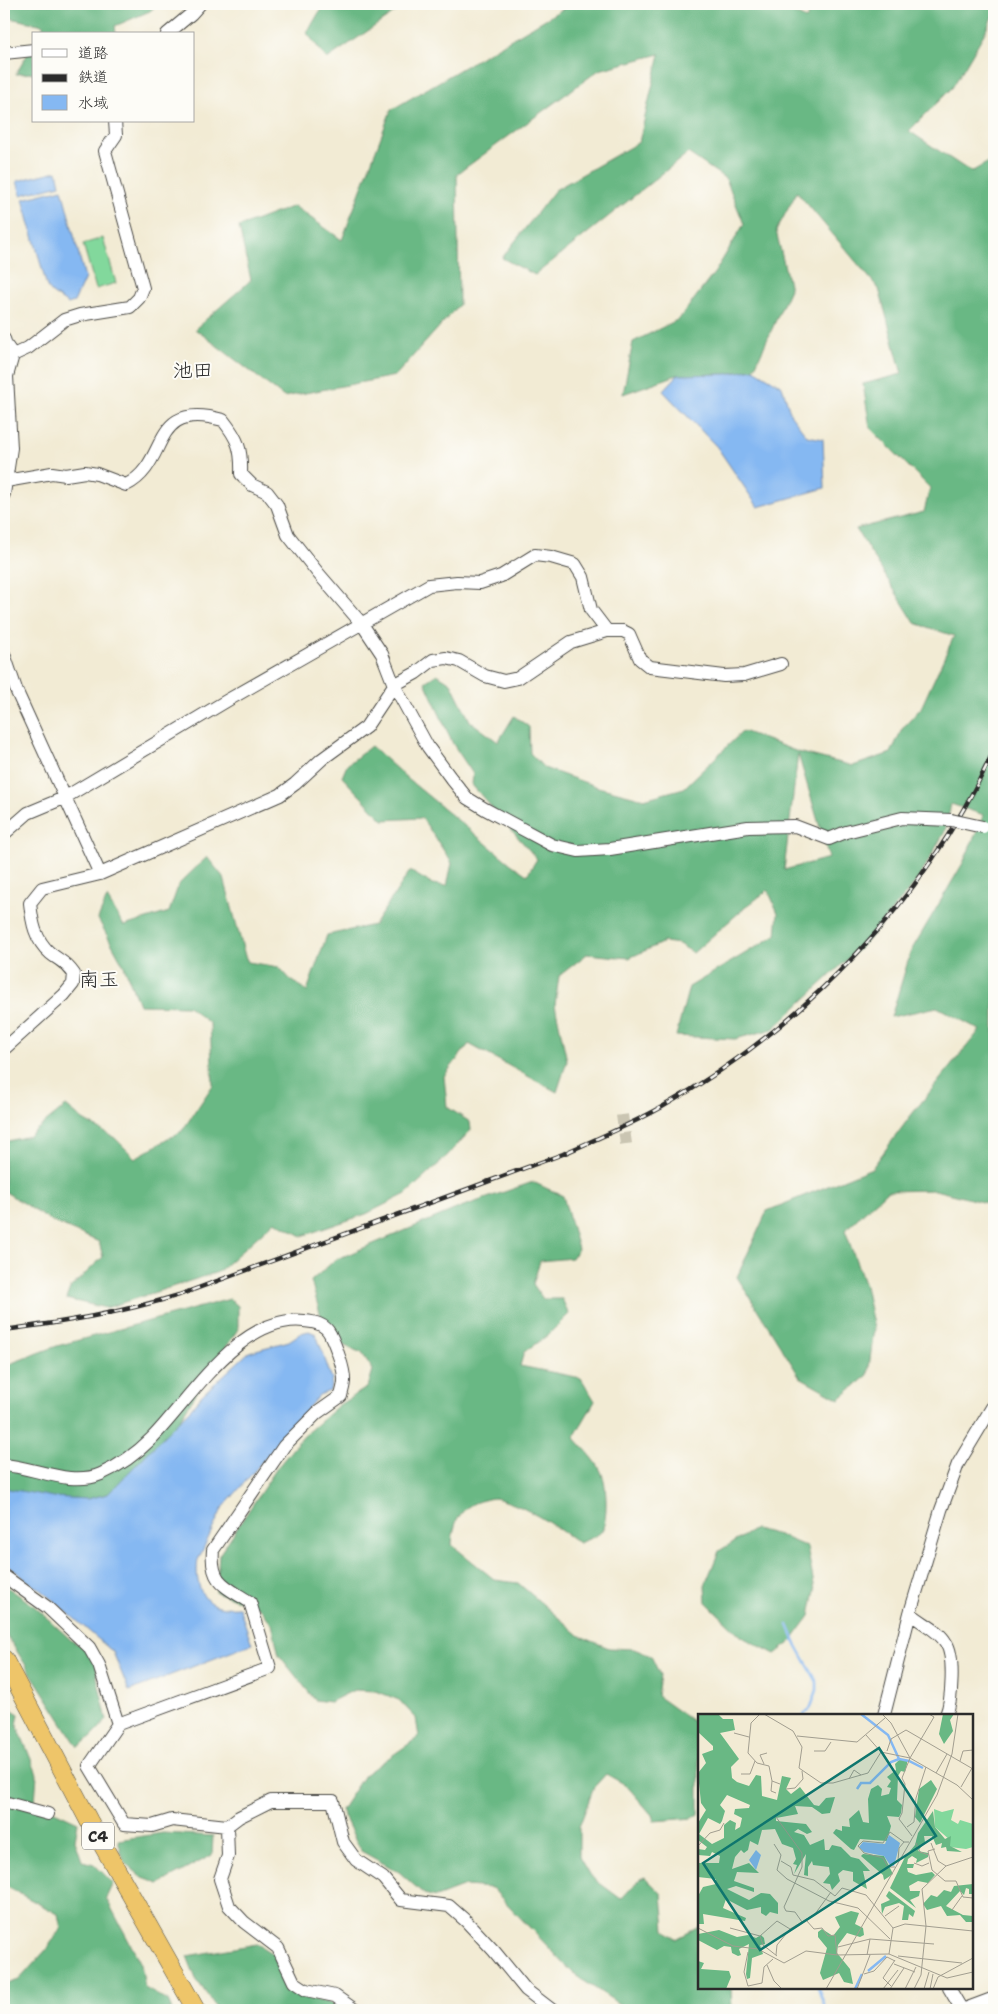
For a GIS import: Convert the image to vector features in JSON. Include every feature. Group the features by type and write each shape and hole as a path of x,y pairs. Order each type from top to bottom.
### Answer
{"highway":[{"name":"C4","path":"4,1659 89,1821 196,2010"}],"street":[{"path":"170,32 192,14 200,4"},
{"path":"4,53 32,50"},
{"path":"4,494 11,448 7,376 13,355 28,348 64,320 80,315 130,307 139,298 143,288 105,151 116,135 115,122"},
{"path":"4,339 13,355"},
{"path":"6,481 52,473 66,475 85,472 97,474 126,486 142,473 165,433 180,418 191,414 223,420 234,434 242,454 241,474 252,485 267,492 277,505 288,535 362,624 382,654 394,685 428,747 450,778 468,798 528,834 562,849 578,851 610,850 748,827 795,826 829,839 846,832 902,818 952,820 983,827"},
{"path":"4,834 28,813 64,798 228,700 429,585 457,582 480,583 501,576 535,556 551,557 575,564 583,577 591,610 607,631"},
{"path":"4,1049 64,995 72,984 74,974 66,963 51,954 39,940 32,924 30,903 42,888 100,874 280,795 322,759 366,727 394,685 416,673 433,660 446,658 459,661 485,676 504,681 518,678 571,642 607,631 623,631 629,634 640,659 650,667 724,676 744,675 780,664"},
{"path":"4,654 17,692 100,874"},
{"path":"4,1465 70,1478 89,1477 100,1474 127,1459 150,1441 218,1363 235,1347 267,1327 291,1320 316,1322 327,1329 333,1340 344,1380 341,1396 317,1413 284,1446 213,1550 214,1575 220,1583 250,1602 270,1668 118,1724 89,1766 124,1824 152,1826 172,1820 227,1826 239,1817 271,1801 333,1801 343,1842 356,1860 383,1878 401,1900 449,1906 494,1951 526,1990 552,2010"},
{"path":"884,1714 910,1614 941,1510 958,1464 994,1404"},
{"path":"4,1576 47,1607 89,1647 99,1665 118,1724"},
{"path":"910,1614 947,1643 950,1655 951,1699 946,1714"},
{"path":"4,1802 48,1814"},
{"path":"227,1826 228,1856 220,1879 229,1906 244,1922 278,1948 294,1982 306,1990 335,1996 355,2010"},
{"path":"950,1989 962,2010 994,1998"}],"green space":[{"path":"4,4 158,4 150,11 115,26 116,32 40,32 44,25 4,17"},
{"path":"324,4 407,4 327,59 307,33"},
{"path":"571,4 775,4 806,19 815,4 994,4 994,13 984,34 952,88 909,131 971,172 994,159 994,1205 935,1190 887,1191 845,1230 865,1286 874,1329 868,1375 839,1399 800,1377 737,1277 767,1211 872,1168 912,1114 980,1030 937,1007 891,1017 911,951 963,863 984,815 951,804 945,831 919,878 865,943 773,1029 735,1039 676,1036 689,987 776,935 778,913 768,890 693,953 679,944 664,942 629,958 587,954 559,976 555,1005 567,1061 557,1092 469,1044 444,1076 447,1107 470,1122 471,1130 444,1159 406,1194 366,1214 302,1236 275,1221 218,1272 106,1308 66,1299 70,1288 103,1257 99,1242 51,1221 4,1191 4,1142 29,1136 66,1106 83,1120 115,1138 135,1158 182,1131 213,1085 210,1024 188,1006 139,1005 124,966 98,919 107,898 124,926 169,912 179,884 207,857 224,878 248,962 279,967 290,979 307,991 327,935 374,925 410,871 432,884 447,886 452,863 422,818 383,820 342,777 347,765 371,746 409,780 527,875 537,859 472,785 473,774 453,744 425,682 437,674 451,683 470,721 498,742 514,716 529,727 530,753 544,768 598,787 644,799 684,788 743,731 798,752 853,766 891,753 902,729 921,708 954,636 915,623 856,529 924,512 930,488 870,428 863,384 902,374 879,289 797,192 776,231 790,289 754,369 727,374 677,375 623,394 633,342 679,319 715,272 744,224 726,179 688,153 535,275 502,258 555,190 639,142 660,54 599,70 457,174 459,305 395,376 284,397 195,329 251,280 239,227 294,206 342,240 391,110","holes":["798,754 829,858 784,870"]},
{"path":"32,46 32,73 16,74"},
{"path":"103,238 116,283 96,289 83,244"},
{"path":"533,1182 563,1196 578,1249 572,1258 540,1261 533,1284 543,1299 562,1299 569,1314 548,1335 524,1352 520,1366 581,1378 595,1401 574,1437 595,1461 601,1471 606,1498 606,1515 603,1529 600,1533 579,1543 530,1512 510,1502 491,1498 476,1502 459,1516 454,1529 452,1545 495,1580 518,1583 580,1636 609,1648 634,1649 651,1656 660,1675 657,1696 698,1725 698,1815 693,1818 654,1821 652,1815 626,1785 606,1774 594,1787 579,1827 579,1857 590,1876 621,1899 640,1879 645,1877 662,1894 665,1930 676,1939 698,1928 698,1989 731,1989 732,2010 630,2010 575,1975 492,1888 465,1886 436,1897 424,1894 399,1872 361,1851 341,1810 364,1775 419,1737 416,1718 399,1700 376,1691 354,1690 330,1702 315,1700 279,1655 272,1624 260,1608 216,1592 219,1555 277,1468 303,1436 339,1405 368,1387 373,1370 362,1353 345,1346 326,1334 311,1281 335,1260 461,1207"},
{"path":"230,1299 238,1306 238,1329 157,1454 108,1494 87,1499 16,1496 4,1492 4,1366 57,1346"},
{"path":"755,1529 779,1535 807,1547 815,1590 810,1616 790,1643 775,1654 742,1637 706,1602 705,1585 719,1551"},
{"path":"4,1585 33,1605 72,1641 96,1654 97,1677 107,1720 78,1747 4,1631"},
{"path":"4,1699 6,1706 19,1714 17,1725 37,1774 35,1802 78,1822 75,1840 82,1861 94,1864 113,1883 106,1898 141,1964 145,1988 168,2001 172,2010 4,2010 4,1985 19,1980 45,1951 61,1929 58,1914 7,1887 6,1853 4,1849"},
{"path":"163,1833 213,1836 212,1855 159,1884 143,1878 124,1862 118,1840"},
{"path":"257,1944 276,1956 282,1981 302,1997 339,2005 345,2010 218,2010 196,1979 187,1956"}],"water":[{"path":"57,171 60,185 21,195 17,181"},
{"path":"62,189 85,278 74,302 68,304 52,293 47,287 23,199"},
{"path":"754,369 782,386 791,415 807,436 823,439 825,488 758,507 717,447 663,391 678,375 727,374"},
{"path":"309,1331 316,1334 332,1379 330,1391 319,1395 222,1509 198,1560 198,1581 203,1594 212,1604 224,1607 239,1607 252,1644 129,1691 113,1652 38,1587 35,1587 4,1562 4,1488 54,1497 87,1499 108,1494 202,1395 249,1352 289,1341 301,1333"}],"waterway":[{"path":"788,1625 797,1646 817,1682 817,1690 811,1707 805,1714"},
{"path":"818,1989 826,2010"}],"tunnel":[{"path":"622,1115 626,1144"}],"railway":[{"path":"4,1330 92,1316 179,1295 563,1154 662,1107 715,1074 765,1038 812,998 856,954 896,908 933,858 966,806 994,750"}],"district":[{"name":"池田","path":"193,370"},
{"name":"南玉","path":"99,979"}]}
